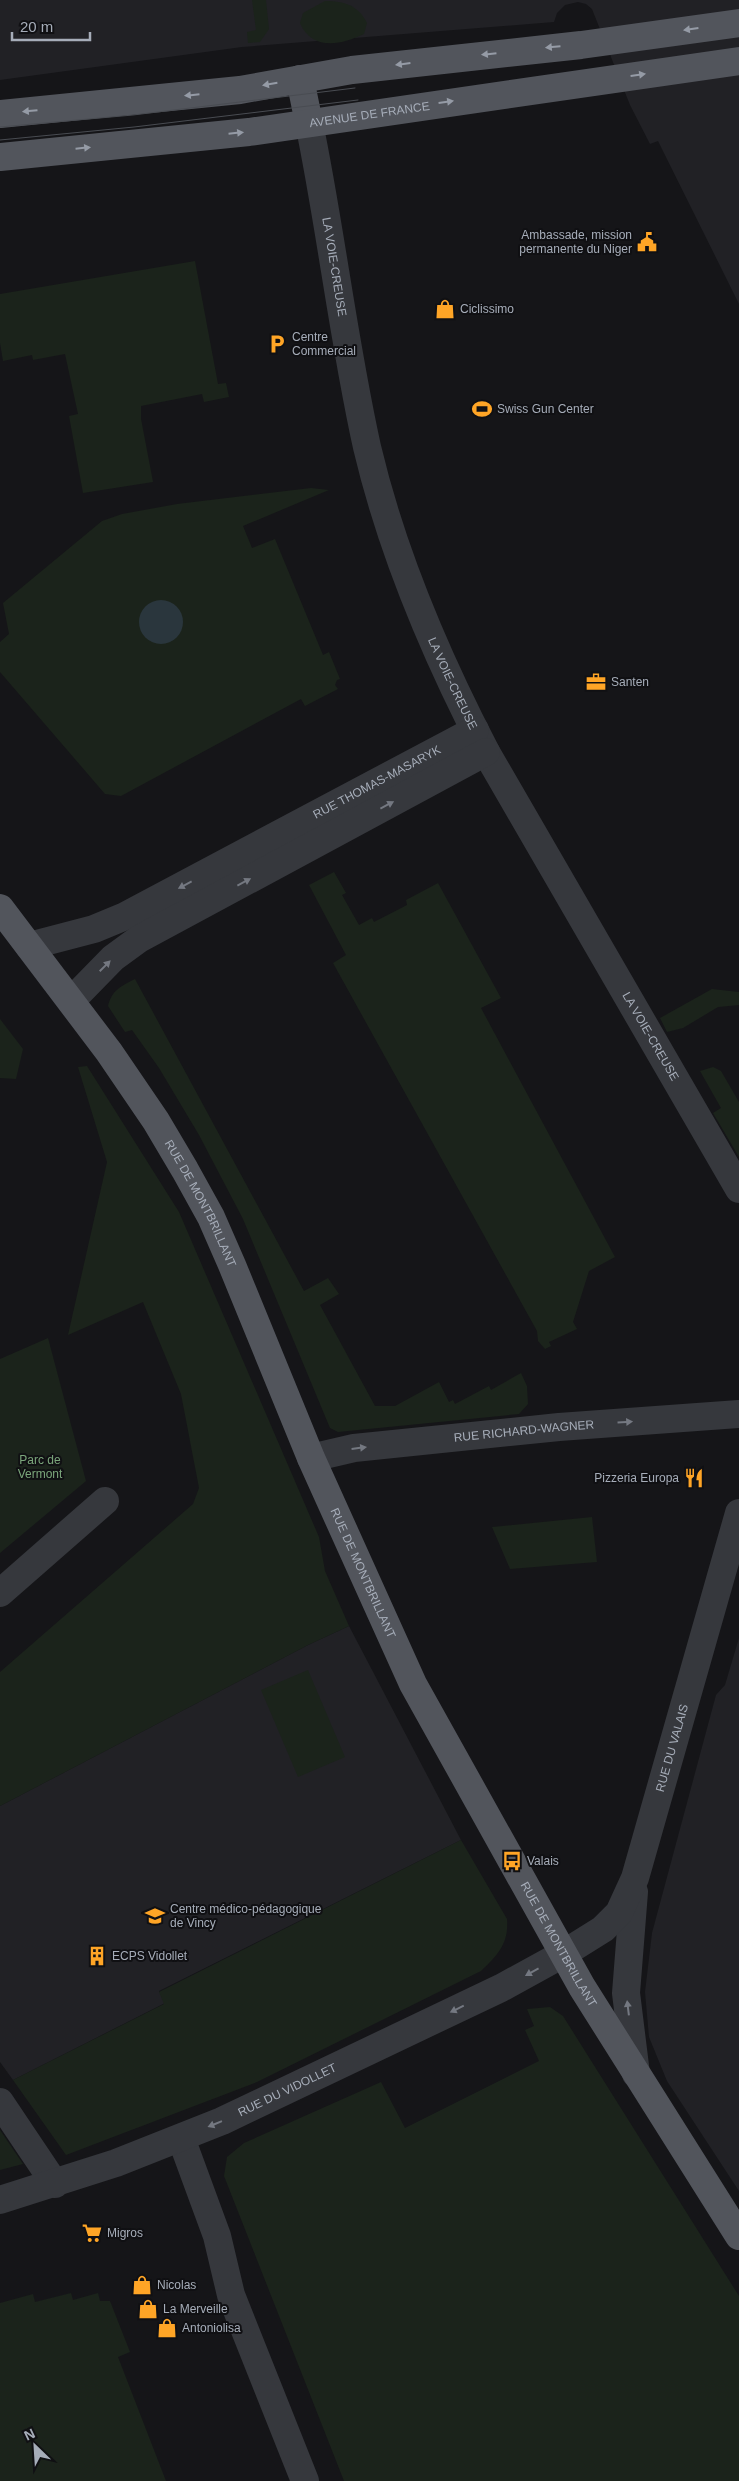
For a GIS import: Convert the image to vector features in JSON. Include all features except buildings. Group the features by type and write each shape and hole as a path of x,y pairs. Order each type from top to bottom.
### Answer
{"main road":[{"path":"0,114 240,90 300,79 452,58 581,45 739,23"},
{"name":"AVENUE DE FRANCE","path":"0,157 249,132 590,81 739,61"},
{"path":"300,79 309,123"},
{"name":"RUE DE MONTBRILLANT","path":"0,908 71,1000 156,1121 206,1209 236,1273 311,1458 413,1684 563,1954 636,2074 739,2236"}],"street":[{"name":"LA VOIE-CREUSE","path":"309,123 351,365 376,479 427,628 481,741 739,1189"},
{"name":"RUE THOMAS-MASARYK","path":"29,946 94,929 145,921 481,741"},
{"name":"RUE THOMAS-MASARYK","path":"71,1000 113,958 145,921"},
{"name":"RUE RICHARD-WAGNER","path":"311,1458 354,1448 559,1427 739,1414"},
{"path":"0,1593 106,1501"},
{"name":"RUE DU VALAIS","path":"563,1954 604,1929 611,1922 619,1913 635,1878 739,1514"},
{"path":"635,1878 626,1993 636,2074"},
{"name":"RUE DU VIDOLLET","path":"0,2200 55,2184 222,2121 492,1992 563,1954"},
{"path":"0,2102 55,2184"},
{"path":"181,2138 217,2236 231,2295 305,2481"}],"shaded area":[{"path":"0,0 739,0 739,304 658,141 650,144 630,105 592,9 586,4 578,2 565,5 557,13 554,22 242,47 0,80"},
{"path":"165,600 177,606 182,613 182,631 177,638 170,643 157,644 149,641 142,634 139,618 142,610 149,603"},
{"name":"Centre médico-pédagogique de Vincy","path":"349,1626 461,1840 159,1991 165,2003 13,2080 0,2062 0,1806 308,1645"},
{"path":"739,1638 739,2191 667,2081 649,2037 645,1992 652,1933 716,1695 725,1685"}],"green space":[{"path":"252,0 266,0 269,29 260,42 248,43 247,32 256,30"},
{"path":"325,1 344,3 355,8 367,23 364,34 337,43 319,42 312,38 305,32 300,23 303,13"},
{"path":"195,261 218,384 226,383 229,397 204,402 202,394 141,406 141,419 153,482 83,493 69,416 78,414 65,354 33,360 32,355 3,361 0,343 0,294"},
{"path":"311,488 329,490 243,526 252,548 275,539 323,655 329,652 340,679 337,680 335,685 338,689 305,706 301,699 121,796 105,794 0,672 0,642 9,634 3,603 102,521 122,514 177,504"},
{"path":"334,872 346,893 342,895 359,925 372,918 374,922 407,905 406,900 438,883 501,998 481,1008 615,1257 589,1271 573,1322 577,1329 549,1342 551,1346 545,1349 538,1341 537,1331 333,963 346,955 309,885"},
{"path":"135,979 304,1291 328,1278 339,1294 320,1305 375,1406 395,1406 439,1382 449,1402 453,1400 455,1404 489,1386 491,1390 521,1373 527,1386 528,1404 519,1414 338,1432 330,1428 243,1219 199,1135 159,1068 132,1030 125,1032 108,1006 112,996 118,989"},
{"path":"712,989 739,992 739,1005 718,1007 683,1028 667,1032 660,1018"},
{"path":"0,1019 23,1049 16,1079 0,1078"},
{"path":"87,1066 179,1212 319,1537 325,1571 349,1626 308,1645 0,1806 0,1672 193,1504 199,1488 181,1394 143,1302 68,1335 107,1162 78,1067"},
{"path":"713,1067 721,1071 739,1102 739,1157 713,1113 721,1108 700,1071"},
{"name":"Parc de Vermont","path":"48,1338 86,1481 0,1553 0,1359"},
{"path":"592,1517 597,1562 510,1569 492,1527"},
{"path":"308,1670 345,1757 298,1777 261,1690"},
{"path":"461,1840 507,1919 506,1935 501,1948 493,1960 481,1971 257,2082 66,2155 13,2080 164,2004 159,1992"},
{"path":"550,2007 563,2016 739,2296 739,2481 344,2481 224,2176 227,2157 244,2143 381,2082 405,2128 539,2061 525,2030 534,2026 527,2009"},
{"path":"0,2130 23,2164 0,2170"},
{"path":"71,2293 73,2300 98,2293 100,2301 110,2301 130,2352 118,2357 166,2481 0,2481 0,2303 33,2294 35,2302"}],"tram line":[{"path":"0,127 133,115 355,88"},
{"path":"0,140 134,127 358,100"}],"place":[{"name":"Ambassade, mission permanente du Niger","path":"647,242"},
{"name":"Ciclissimo","path":"445,309"},
{"name":"Centre Commercial","path":"277,344"},
{"name":"Swiss Gun Center","path":"482,409"},
{"name":"Santen","path":"596,682"},
{"name":"Pizzeria Europa","path":"694,1478"},
{"name":"Valais","path":"512,1861"},
{"name":"Centre médico-pédagogique de Vincy","path":"155,1916"},
{"name":"ECPS Vidollet","path":"97,1956"},
{"name":"Migros","path":"92,2233"},
{"name":"Nicolas","path":"142,2285"},
{"name":"La Merveille","path":"148,2309"},
{"name":"Antoniolisa","path":"167,2328"}]}
